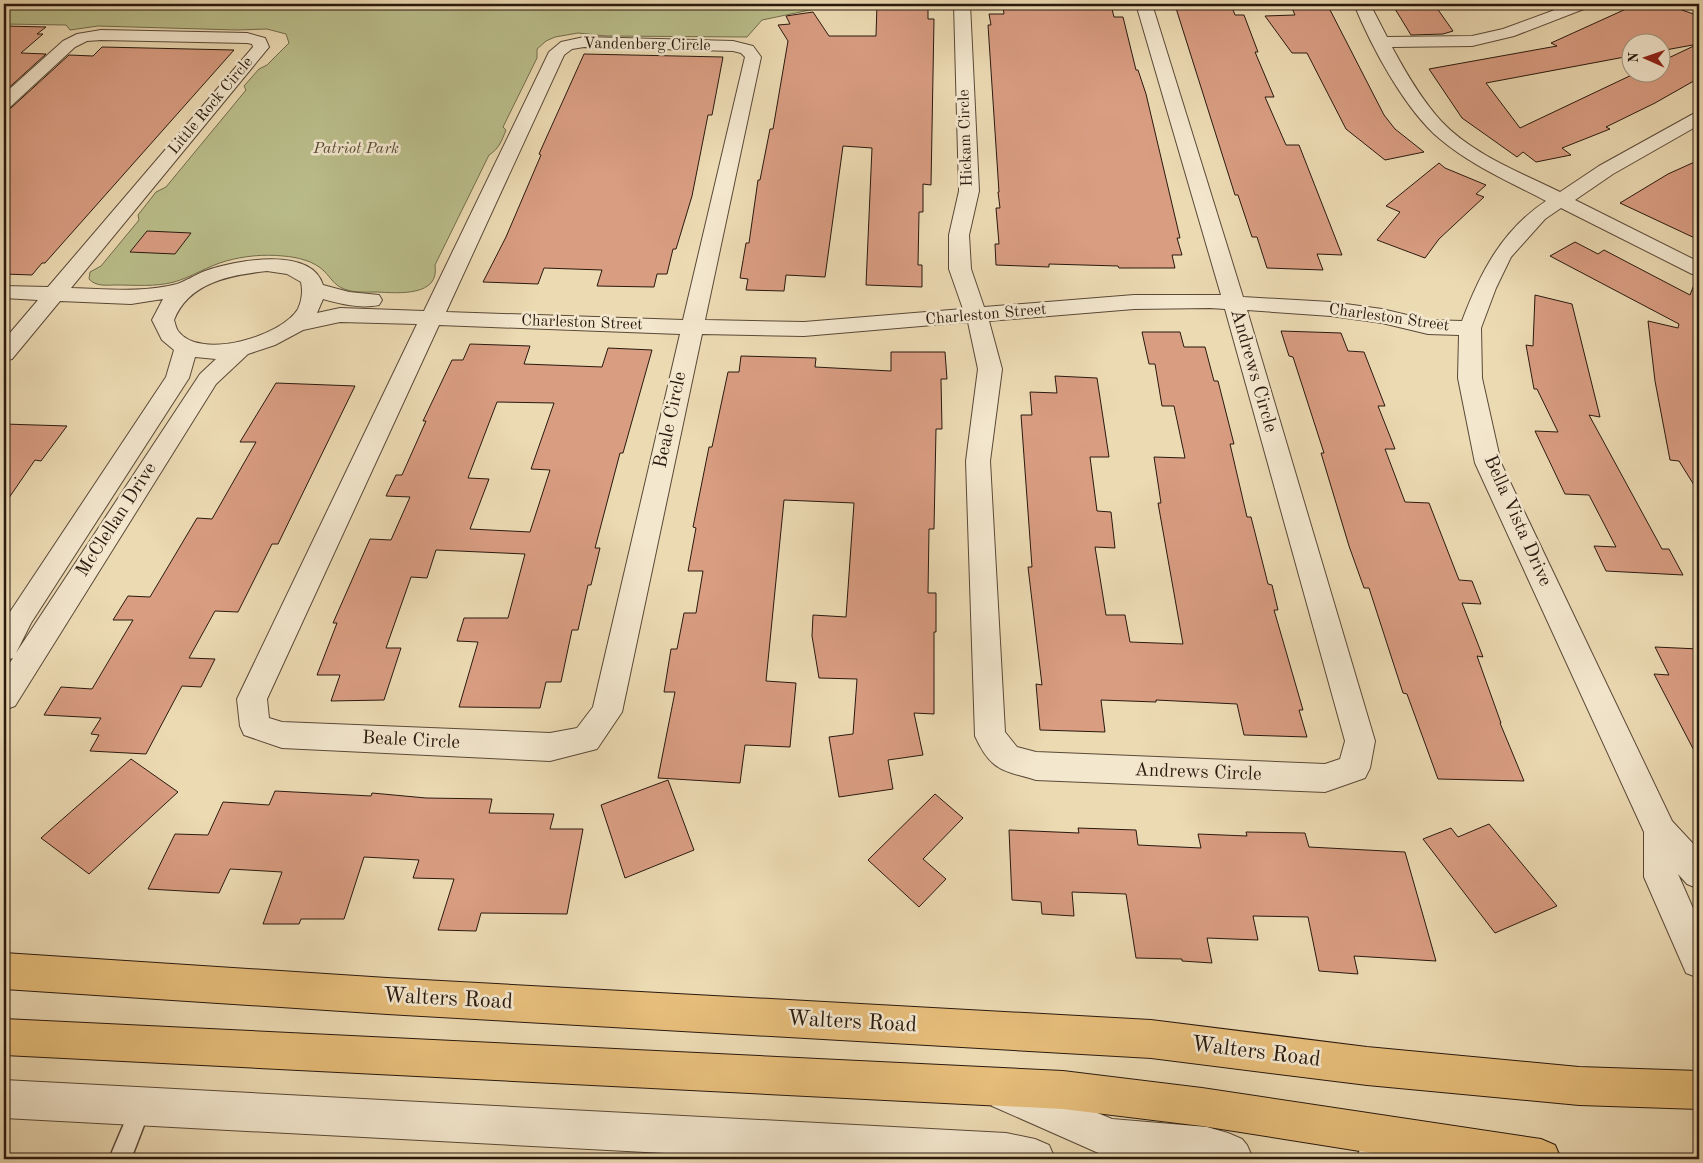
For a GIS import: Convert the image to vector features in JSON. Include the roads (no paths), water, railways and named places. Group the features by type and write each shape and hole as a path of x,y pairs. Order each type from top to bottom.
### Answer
{"main road":[{"name":"Walters Road","path":"4,971 397,997 1151,1039 1367,1066 1569,1085 1699,1090"},
{"path":"4,1037 1063,1090 1202,1107 1461,1149 1541,1159"}],"street":[{"name":"Hickam Circle","path":"962,4 969,191 959,235 960,269 974,308"},
{"path":"1144,4 1231,293"},
{"path":"1362,4 1422,109 1436,126 1458,145 1485,162 1699,270"},
{"path":"1382,42 1472,41 1508,33 1584,4"},
{"name":"Little Rock Circle","path":"4,103 69,44 83,37 100,35 247,38 259,41 261,47 49,301"},
{"name":"Vandenberg Circle","path":"435,311 557,52 567,45 584,42 733,46 748,49 753,56 694,319"},
{"name":"Bella Vista Drive","path":"1699,118 1606,170 1538,215 1502,255 1485,288 1470,328 1470,378 1488,463 1660,832 1699,873"},
{"path":"267,265 292,268 308,277 315,290 310,307 297,324 270,340 239,350 212,352 186,348 169,336 163,320 170,305 187,289 211,276 240,267 267,265"},
{"path":"4,306 49,301 131,297 187,289"},
{"name":"Charleston Street","path":"315,290 327,295 349,299 435,311"},
{"path":"4,292 49,301 124,310 163,320"},
{"name":"Andrews Circle","path":"974,308 990,368 978,461 990,736 1007,758 1036,766 1325,778 1354,768 1360,741 1231,293"},
{"name":"Charleston Street","path":"297,324 340,315 435,311 694,319 804,329 974,308 1134,302 1231,293 1382,316 1428,327 1470,328"},
{"path":"4,354 49,301"},
{"name":"Beale Circle","path":"435,311 252,699 255,726 282,735 550,747 586,740 607,712 694,319"},
{"name":"McClellan Drive","path":"4,649 20,617 177,378 186,348"},
{"name":"McClellan Drive","path":"4,697 208,379 239,350"},
{"name":"Bella Vista Drive","path":"1660,832 1661,877 1699,960"},
{"path":"989,1087 1112,1139 1206,1147 1228,1153 1233,1159"},
{"path":"4,1099 934,1153 1006,1153 1035,1159"},
{"path":"1376,1159 1461,1149"}],"lane":[{"path":"120,1159 141,1107"}],"park label":[{"name":"Patriot Park","path":"356,149"}]}
